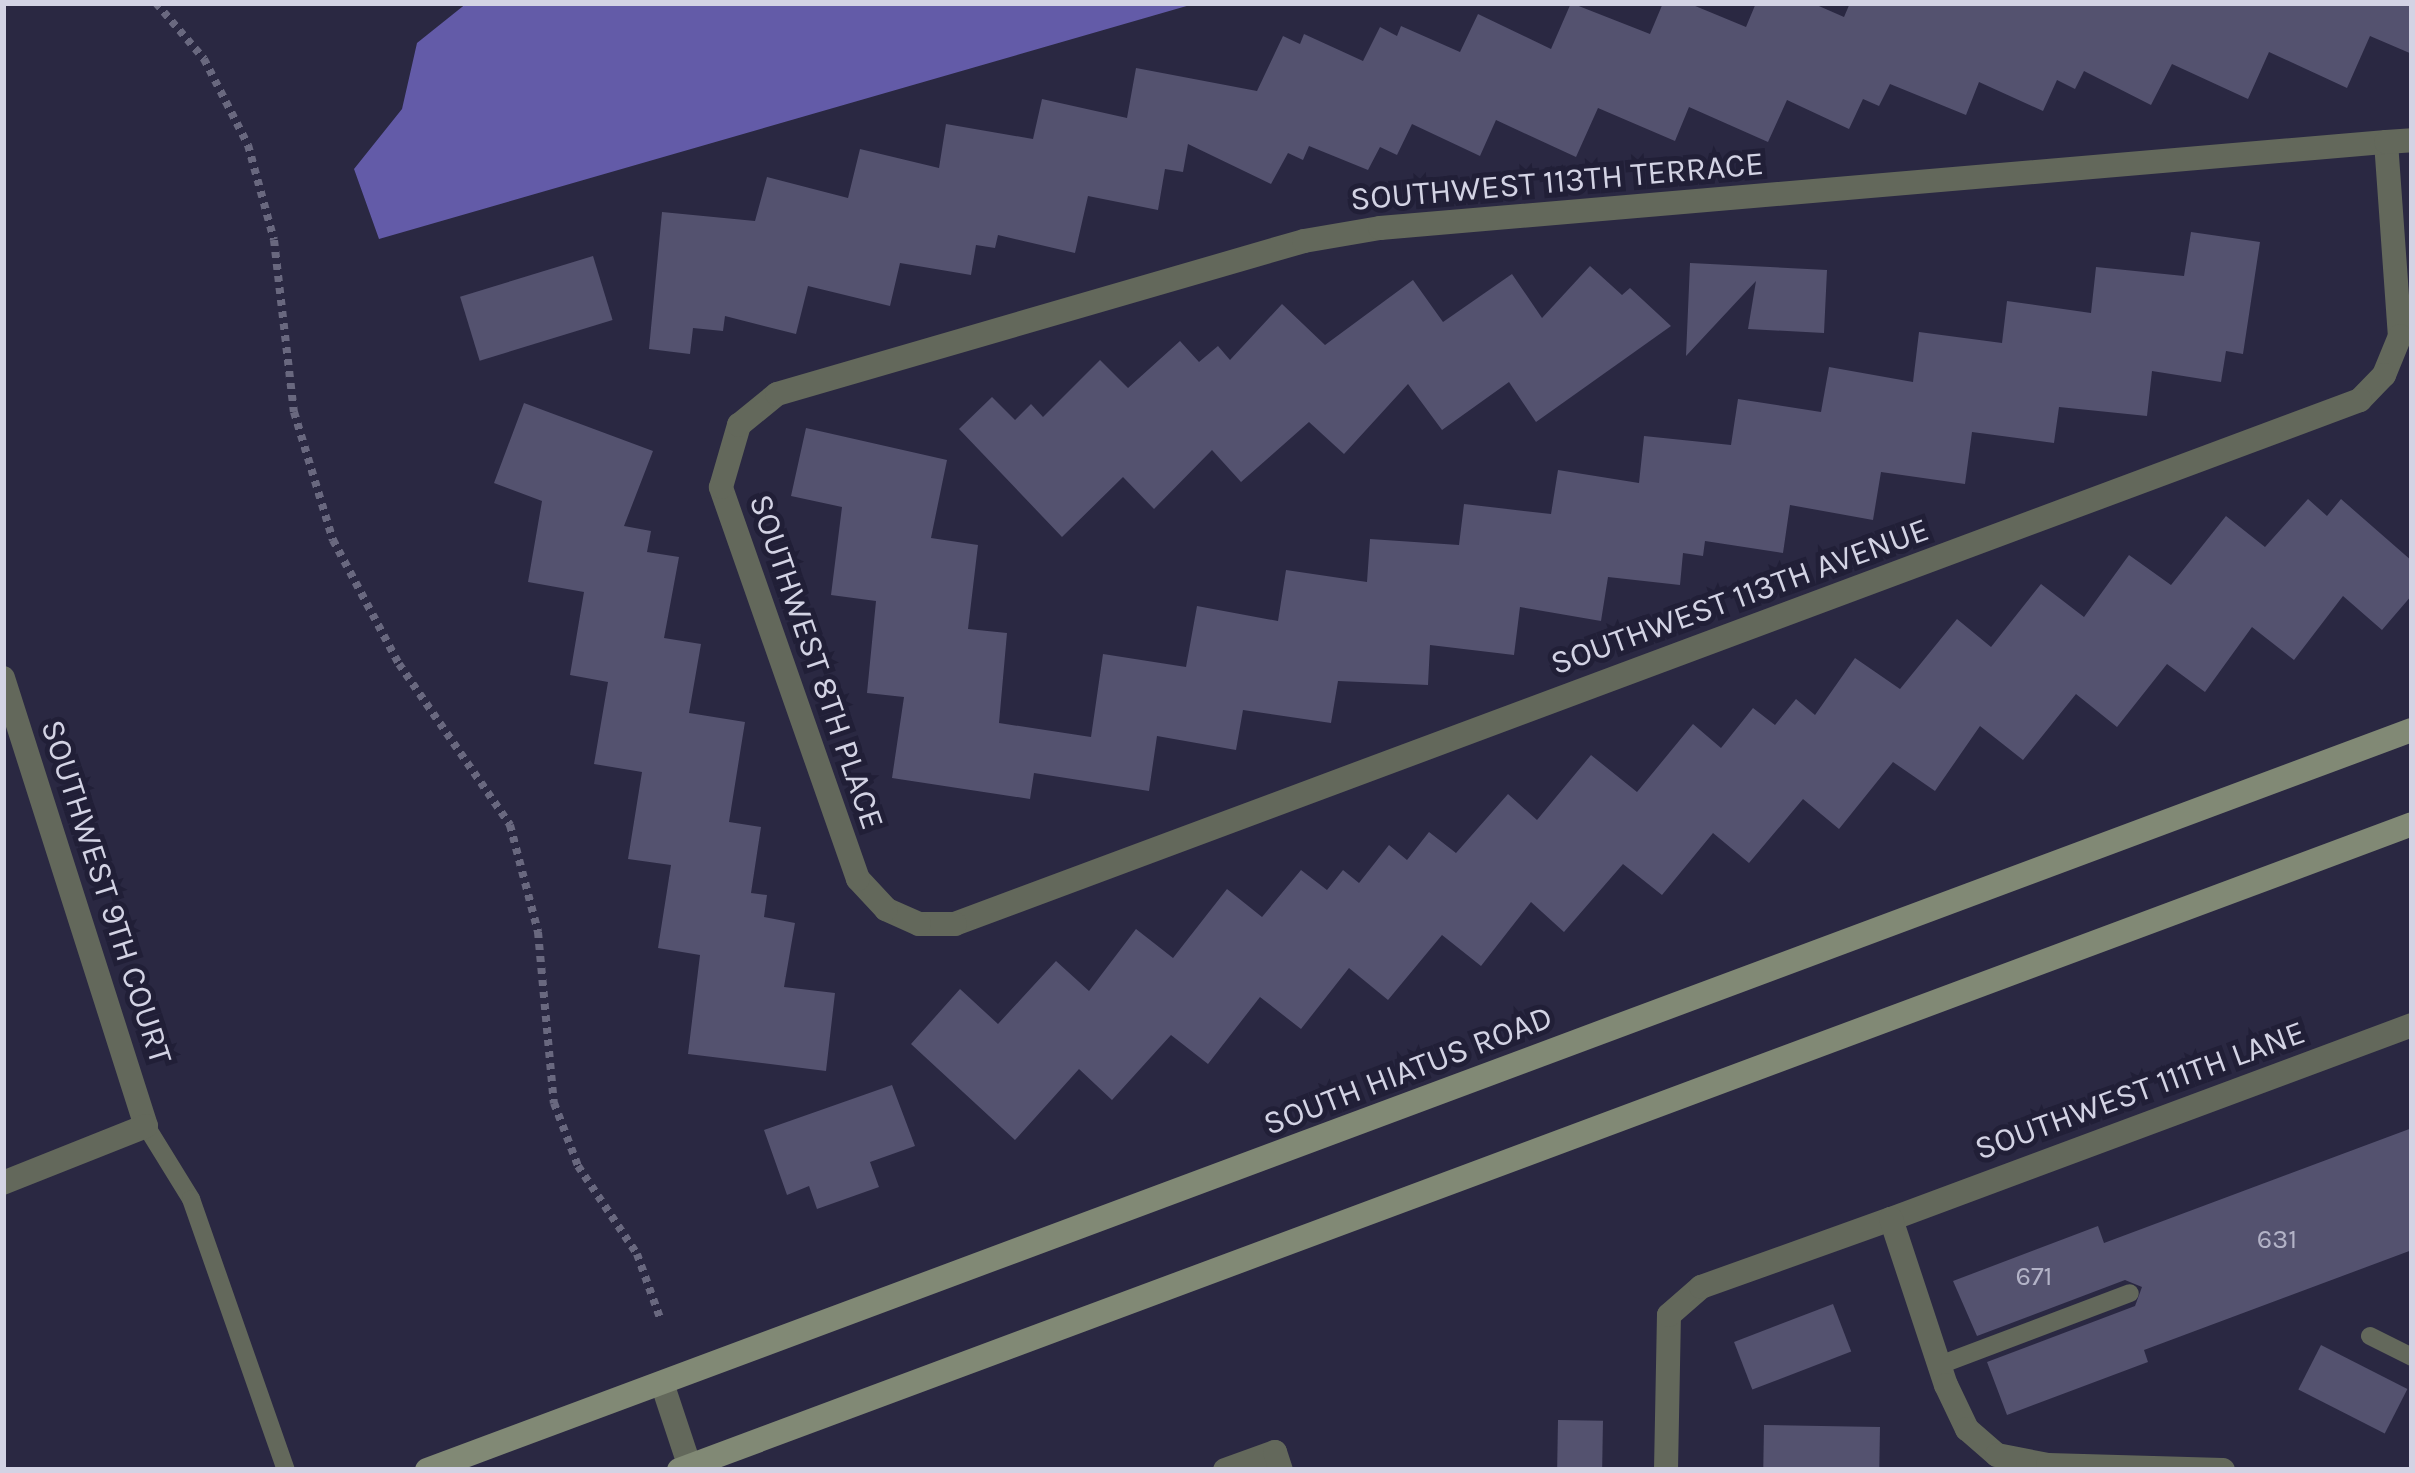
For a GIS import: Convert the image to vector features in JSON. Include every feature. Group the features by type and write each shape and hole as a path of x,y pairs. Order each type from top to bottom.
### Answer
{"main road":[{"name":"SOUTH HIATUS ROAD","path":"427,1470 663,1386 2412,730"},
{"path":"686,1469 2412,824"}],"street":[{"name":"SOUTHWEST 113TH TERRACE","path":"739,425 777,394 1323,238 2399,141"},
{"name":"SOUTHWEST 113TH AVENUE","path":"886,909 919,924 955,924 2360,400 2384,375 2400,336 2399,141"},
{"name":"SOUTHWEST 8TH PLACE","path":"739,425 721,487 840,840 858,879 886,909"},
{"name":"SOUTHWEST 9TH COURT","path":"3,678 146,1126"},
{"name":"SOUTHWEST 111TH LANE","path":"1666,1470 1669,1315 1701,1288 2412,1025"},
{"path":"3,1183 146,1126"},
{"path":"1891,1219 1937,1366 1967,1429 1997,1455 2048,1466 2223,1470"},
{"path":"663,1386 686,1469"},
{"path":"1225,1470 1275,1452 1281,1470"}],"lane":[{"path":"146,1126 191,1199 286,1470"},
{"path":"1937,1366 2130,1293"},
{"path":"2370,1336 2412,1357"}],"path":[{"path":"156,3 204,59 248,145 274,240 294,412 333,541 399,664 510,825 538,932 554,1103 578,1166 637,1253 660,1318"}],"shaded area":[{"path":"467,3 1197,3 379,239 354,169 402,109 417,43"}],"building":[{"path":"1571,3 1650,34 1663,3 1688,3 1746,27 1756,3 1812,3 1844,17 1850,3 2412,3 2412,54 2370,36 2347,88 2269,52 2248,99 2172,64 2151,105 2084,71 2075,89 2057,80 2043,111 1979,82 1966,115 1890,84 1879,106 1863,99 1849,129 1787,100 1768,142 1689,107 1675,141 1598,108 1576,157 1496,120 1480,156 1412,124 1397,155 1380,147 1368,170 1309,146 1303,160 1288,153 1271,184 1188,144 1183,172 1165,169 1158,210 1088,196 1075,253 998,235 995,248 976,245 971,275 900,263 890,306 808,286 796,334 725,316 723,331 693,328 690,354 649,349 662,212 755,221 767,177 848,198 860,149 939,168 946,124 1033,139 1042,99 1127,118 1136,68 1257,91 1283,36 1300,44 1304,34 1363,61 1380,27 1397,36 1401,26 1460,52 1478,14 1551,49"},
{"path":"2191,232 2260,242 2243,354 2226,351 2221,382 2152,371 2147,416 2059,407 2054,443 1972,432 1965,484 1881,472 1873,520 1790,505 1783,553 1705,541 1703,556 1683,553 1680,585 1608,577 1601,621 1520,607 1514,655 1430,645 1428,685 1338,681 1331,723 1243,710 1236,750 1157,736 1149,791 1034,773 1030,799 892,778 904,697 867,693 876,601 831,595 842,507 791,496 806,428 947,460 931,538 978,545 968,629 1007,633 999,723 1091,737 1103,654 1186,667 1197,606 1278,621 1286,570 1367,582 1370,539 1459,545 1464,504 1551,514 1558,470 1639,483 1644,436 1731,445 1738,399 1821,412 1829,367 1913,382 1919,332 2002,343 2007,301 2091,313 2096,267 2184,276"},
{"path":"593,256 613,320 480,361 460,297"},
{"path":"1690,263 1827,270 1824,333 1748,329 1756,281 1686,356"},
{"path":"1590,266 1622,295 1630,288 1671,326 1536,422 1509,382 1442,430 1408,384 1344,454 1309,422 1241,482 1212,450 1154,509 1123,477 1062,537 959,429 992,397 1015,420 1031,404 1043,417 1100,360 1128,388 1180,341 1199,362 1218,346 1230,360 1282,304 1325,345 1413,280 1443,322 1512,274 1542,318"},
{"path":"524,403 653,451 624,526 651,531 647,552 679,557 664,638 701,644 689,713 745,722 729,822 761,827 751,893 767,895 764,917 795,923 784,987 835,993 826,1071 688,1054 700,955 658,948 671,865 628,859 642,772 594,764 608,682 570,675 584,592 528,582 542,501 494,483"},
{"path":"2308,499 2327,516 2341,499 2412,561 2412,595 2382,630 2343,596 2294,660 2252,627 2205,692 2167,664 2117,727 2076,694 2023,760 1980,726 1935,791 1893,762 1839,829 1803,799 1749,863 1713,833 1662,895 1623,864 1564,932 1531,902 1481,966 1442,935 1388,1000 1349,968 1301,1029 1260,997 1208,1064 1171,1035 1112,1100 1079,1069 1015,1140 911,1044 960,989 998,1024 1056,961 1089,991 1136,929 1173,958 1227,889 1262,917 1301,870 1327,890 1343,870 1359,883 1389,845 1407,860 1429,832 1456,853 1508,794 1537,820 1591,755 1637,792 1693,724 1721,748 1753,708 1775,725 1796,699 1815,715 1855,658 1900,689 1957,619 1991,647 2041,584 2084,617 2129,555 2171,585 2226,516 2265,547"},
{"path":"892,1085 915,1146 870,1162 879,1187 817,1209 809,1186 787,1195 764,1130"},
{"path":"2412,1128 2412,1250 2144,1350 2148,1362 2007,1415 1987,1362 2135,1306 2142,1287 2125,1280 1977,1336 1953,1281 2098,1226 2104,1243"},
{"path":"1833,1304 1851,1352 1752,1390 1734,1342"},
{"path":"2321,1345 2407,1389 2385,1434 2298,1390"},
{"path":"1558,1420 1603,1421 1602,1468 1557,1467"},
{"path":"1764,1425 1880,1427 1879,1470 1763,1468"}]}
